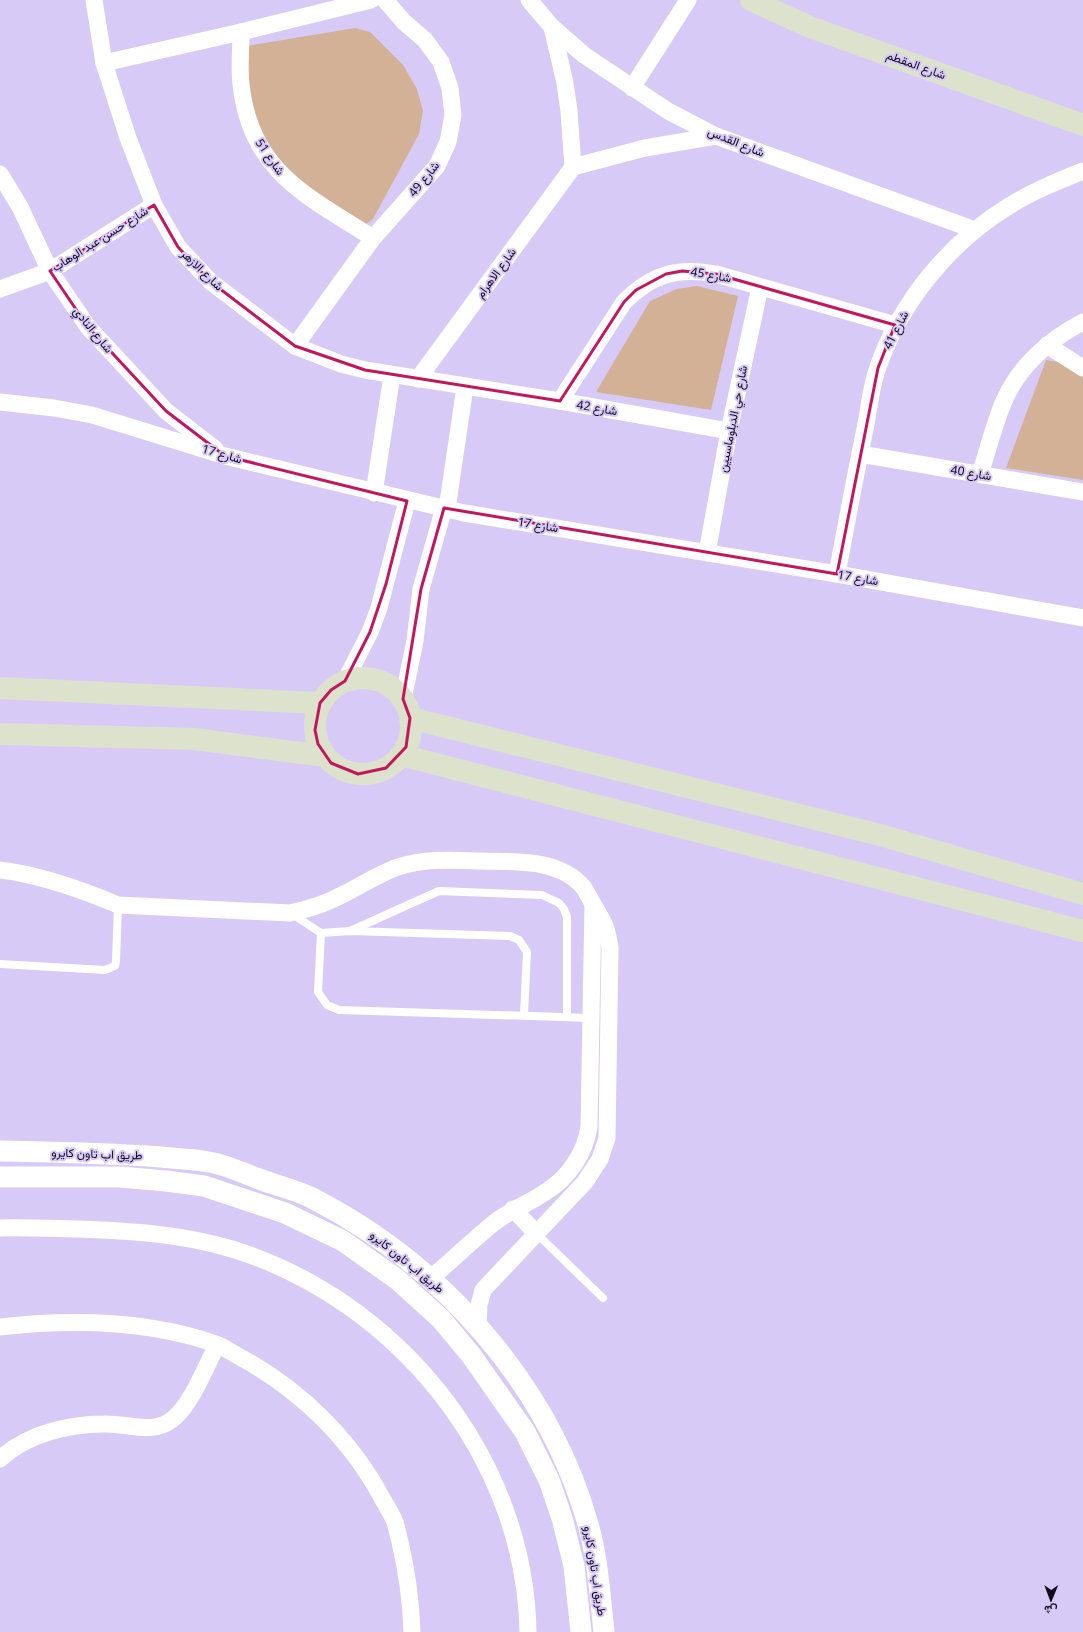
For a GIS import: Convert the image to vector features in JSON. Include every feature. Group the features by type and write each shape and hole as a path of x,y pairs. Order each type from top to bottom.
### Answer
{"main road":[{"name":"شارع المقطم","path":"751,0 810,27 1083,125"},
{"path":"367,678 377,680 396,691 407,709 410,738 401,756 377,772 358,774 339,768 325,756 318,744 315,730 316,716 320,703 331,690 345,681 367,678"},
{"path":"0,688 320,703"},
{"path":"407,709 880,835 1083,894"},
{"path":"0,734 194,739 325,756"},
{"path":"401,756 1083,931"}],"street":[{"name":"شارع الازهر","path":"94,0 104,63 128,138 154,205 178,247 211,282 295,346 341,364 392,375 418,378 465,387"},
{"path":"104,63 241,32 371,0"},
{"name":"شارع 49","path":"295,346 373,238 436,166 448,142 453,115 450,88 441,62 425,40 404,22 385,0"},
{"name":"شارع القدس","path":"529,0 552,27 584,55 668,111 716,136 975,230"},
{"path":"632,88 688,0"},
{"path":"552,27 567,97 572,139 573,167 645,148 716,136"},
{"name":"شارع 51","path":"241,32 240,82 250,126 260,147 288,182 306,196 373,238"},
{"name":"شارع الاهرام","path":"418,378 573,167"},
{"name":"شارع 41","path":"836,574 878,368 895,325 918,290 945,259 975,230 1009,206 1045,186 1083,171"},
{"name":"شارع النادي","path":"0,174 20,207 50,271 88,327 166,411 225,456"},
{"name":"شارع حسن عبد الوهاب","path":"0,289 50,271 154,205"},
{"name":"شارع 45","path":"560,401 624,302 636,290 650,281 666,274 682,271 699,271 895,325"},
{"name":"شارع حي الدبلوماسيين","path":"707,553 729,431 760,287"},
{"path":"980,474 1004,401 1016,380 1025,368 1047,345 1066,331 1083,322"},
{"path":"1047,345 1083,368"},
{"path":"374,493 392,375"},
{"path":"407,709 421,589 446,509 465,387"},
{"name":"شارع 42","path":"465,387 560,401 729,431"},
{"name":"شارع 17","path":"0,402 54,408 92,415 225,456 407,501 464,513 836,574 1083,618"},
{"name":"شارع 40","path":"860,454 1083,492"},
{"path":"345,681 370,632 379,608 407,501"},
{"path":"0,870 21,872 64,884 118,905 290,913 317,906 397,868 416,862 436,860 523,862 551,866 565,872 584,889 602,917 607,929 610,948 607,1138 600,1159 585,1182 483,1290 479,1305 478,1325 460,1342"},
{"path":"431,1278 495,1222 513,1209 548,1191 565,1177 578,1158 587,1140 589,1127 593,904"},
{"path":"591,1018 609,1018"},
{"name":"طريق اب تاون كايرو","path":"0,1151 131,1155 210,1162 310,1197 374,1234 431,1278 478,1325 521,1380 553,1436 571,1475 588,1525 596,1562 604,1632"},
{"path":"27,1177 31,1168 34,1166 102,1163 131,1155"},
{"name":"طريق اب تاون كايرو","path":"0,1177 120,1178 166,1181 204,1186 285,1213 343,1241 398,1280 441,1319 471,1355 525,1432 549,1480 562,1518 574,1566 581,1632"},
{"path":"513,1209 536,1233"},
{"path":"0,1228 125,1231 161,1234 232,1249 266,1261 303,1278 339,1299 372,1324 403,1351 431,1381 456,1414 478,1449 497,1490 512,1532 523,1575 528,1632"},
{"path":"0,1327 34,1323 81,1322 126,1325 172,1333 217,1345 262,1369 303,1399 340,1436 371,1477 395,1522 405,1565 411,1609 412,1632"},
{"path":"0,1459 28,1441 53,1431 79,1425 106,1424 147,1428 161,1426 174,1419 184,1409 217,1345"}],"lane":[{"path":"350,931 439,891 542,895 559,903 567,917 567,1017"},
{"path":"0,964 105,970 115,966 118,905"},
{"path":"290,913 321,933 350,931 510,936 519,940 527,952 524,1015"},
{"path":"321,933 318,992 327,1005 339,1010 591,1018"},
{"path":"536,1233 603,1298"}],"highlighted area":[{"path":"154,205 178,247 211,282 295,346 365,370 560,401 624,302 636,290 666,274 682,271 716,274 895,325 878,368 837,574 444,508 421,589 403,699 410,718 406,747 386,768 358,774 331,763 318,744 315,730 320,703 331,690 345,681 370,632 386,584 407,501 225,456 166,411 113,355 88,327 50,271"}],"shaded area":[{"path":"355,28 370,32 403,65 417,89 423,111 419,134 373,219 362,227 317,210 252,130 241,47"},
{"path":"697,286 738,296 711,410 596,392 650,301 677,289"},
{"path":"1046,360 1069,364 1083,374 1083,480 1006,468"}]}
